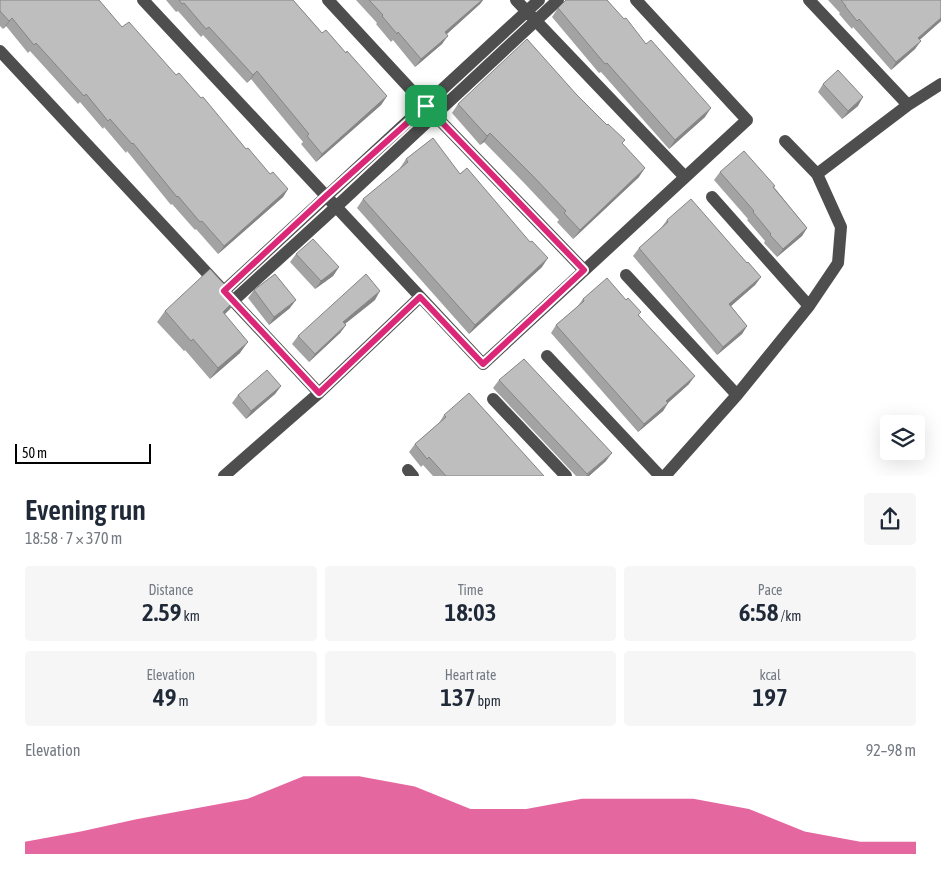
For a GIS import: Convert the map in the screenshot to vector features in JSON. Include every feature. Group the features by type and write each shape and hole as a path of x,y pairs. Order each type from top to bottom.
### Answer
{"street":[{"path":"143,0 483,364 747,120 636,0"},
{"path":"328,0 584,270"},
{"path":"516,0 685,177"},
{"path":"531,16 538,0"},
{"path":"229,296 337,206 431,110 531,16 558,0"},
{"path":"809,0 908,106"},
{"path":"0,52 319,393"},
{"path":"817,174 908,106 941,84"},
{"path":"229,296 326,196 431,110"},
{"path":"665,476 737,395 809,306 838,263 841,227 817,174 785,142"},
{"path":"712,197 809,306"},
{"path":"626,275 737,395"},
{"path":"224,476 319,393 420,297"},
{"path":"546,356 660,476"},
{"path":"493,399 566,476"}],"building":[{"path":"0,0 99,0 122,27 129,22 176,75 179,73 201,98 203,97 246,149 248,148 270,174 273,172 288,189 224,246 177,197 133,143 110,119 108,121 86,94 84,96 36,43 34,45 12,18 9,21 0,11"},
{"path":"179,0 293,0 322,33 326,30 346,53 347,51 387,96 322,154 307,136 309,134 257,71 253,75 209,27 206,29 184,3 182,4"},
{"path":"369,0 482,0 445,32 448,36 421,59"},
{"path":"566,0 607,0 624,19 626,18 646,44 651,40 711,108 675,140 607,63 605,64 558,8"},
{"path":"841,0 941,0 941,18 918,38 921,41 896,62 859,19 857,21"},
{"path":"527,39 576,94 625,140 622,143 645,168 580,230 564,213 566,211 533,176 490,133 487,136 458,104"},
{"path":"838,70 863,97 848,111 823,84"},
{"path":"433,138 460,174 467,168 530,242 532,241 548,258 475,325 363,199 408,162 406,159"},
{"path":"744,151 775,186 773,187 807,228 783,249 770,235 754,211 720,172"},
{"path":"691,199 761,277 729,304 747,326 723,347 639,248"},
{"path":"313,239 339,267 321,281 296,254"},
{"path":"210,269 237,298 223,312 248,342 218,368 165,311"},
{"path":"275,274 296,300 274,317 254,290"},
{"path":"366,274 380,291 343,322 346,325 315,354 298,336"},
{"path":"607,278 626,300 628,298 641,312 638,315 695,376 666,401 668,403 644,424 556,325"},
{"path":"524,359 612,453 587,474 499,380"},
{"path":"267,370 281,386 251,411 238,395"},
{"path":"469,393 544,476 446,476 429,457 427,459 415,444 446,417 444,415"}],"route":[{"path":"426,106 584,270 483,364 420,297 319,393 224,291 426,106"}]}
